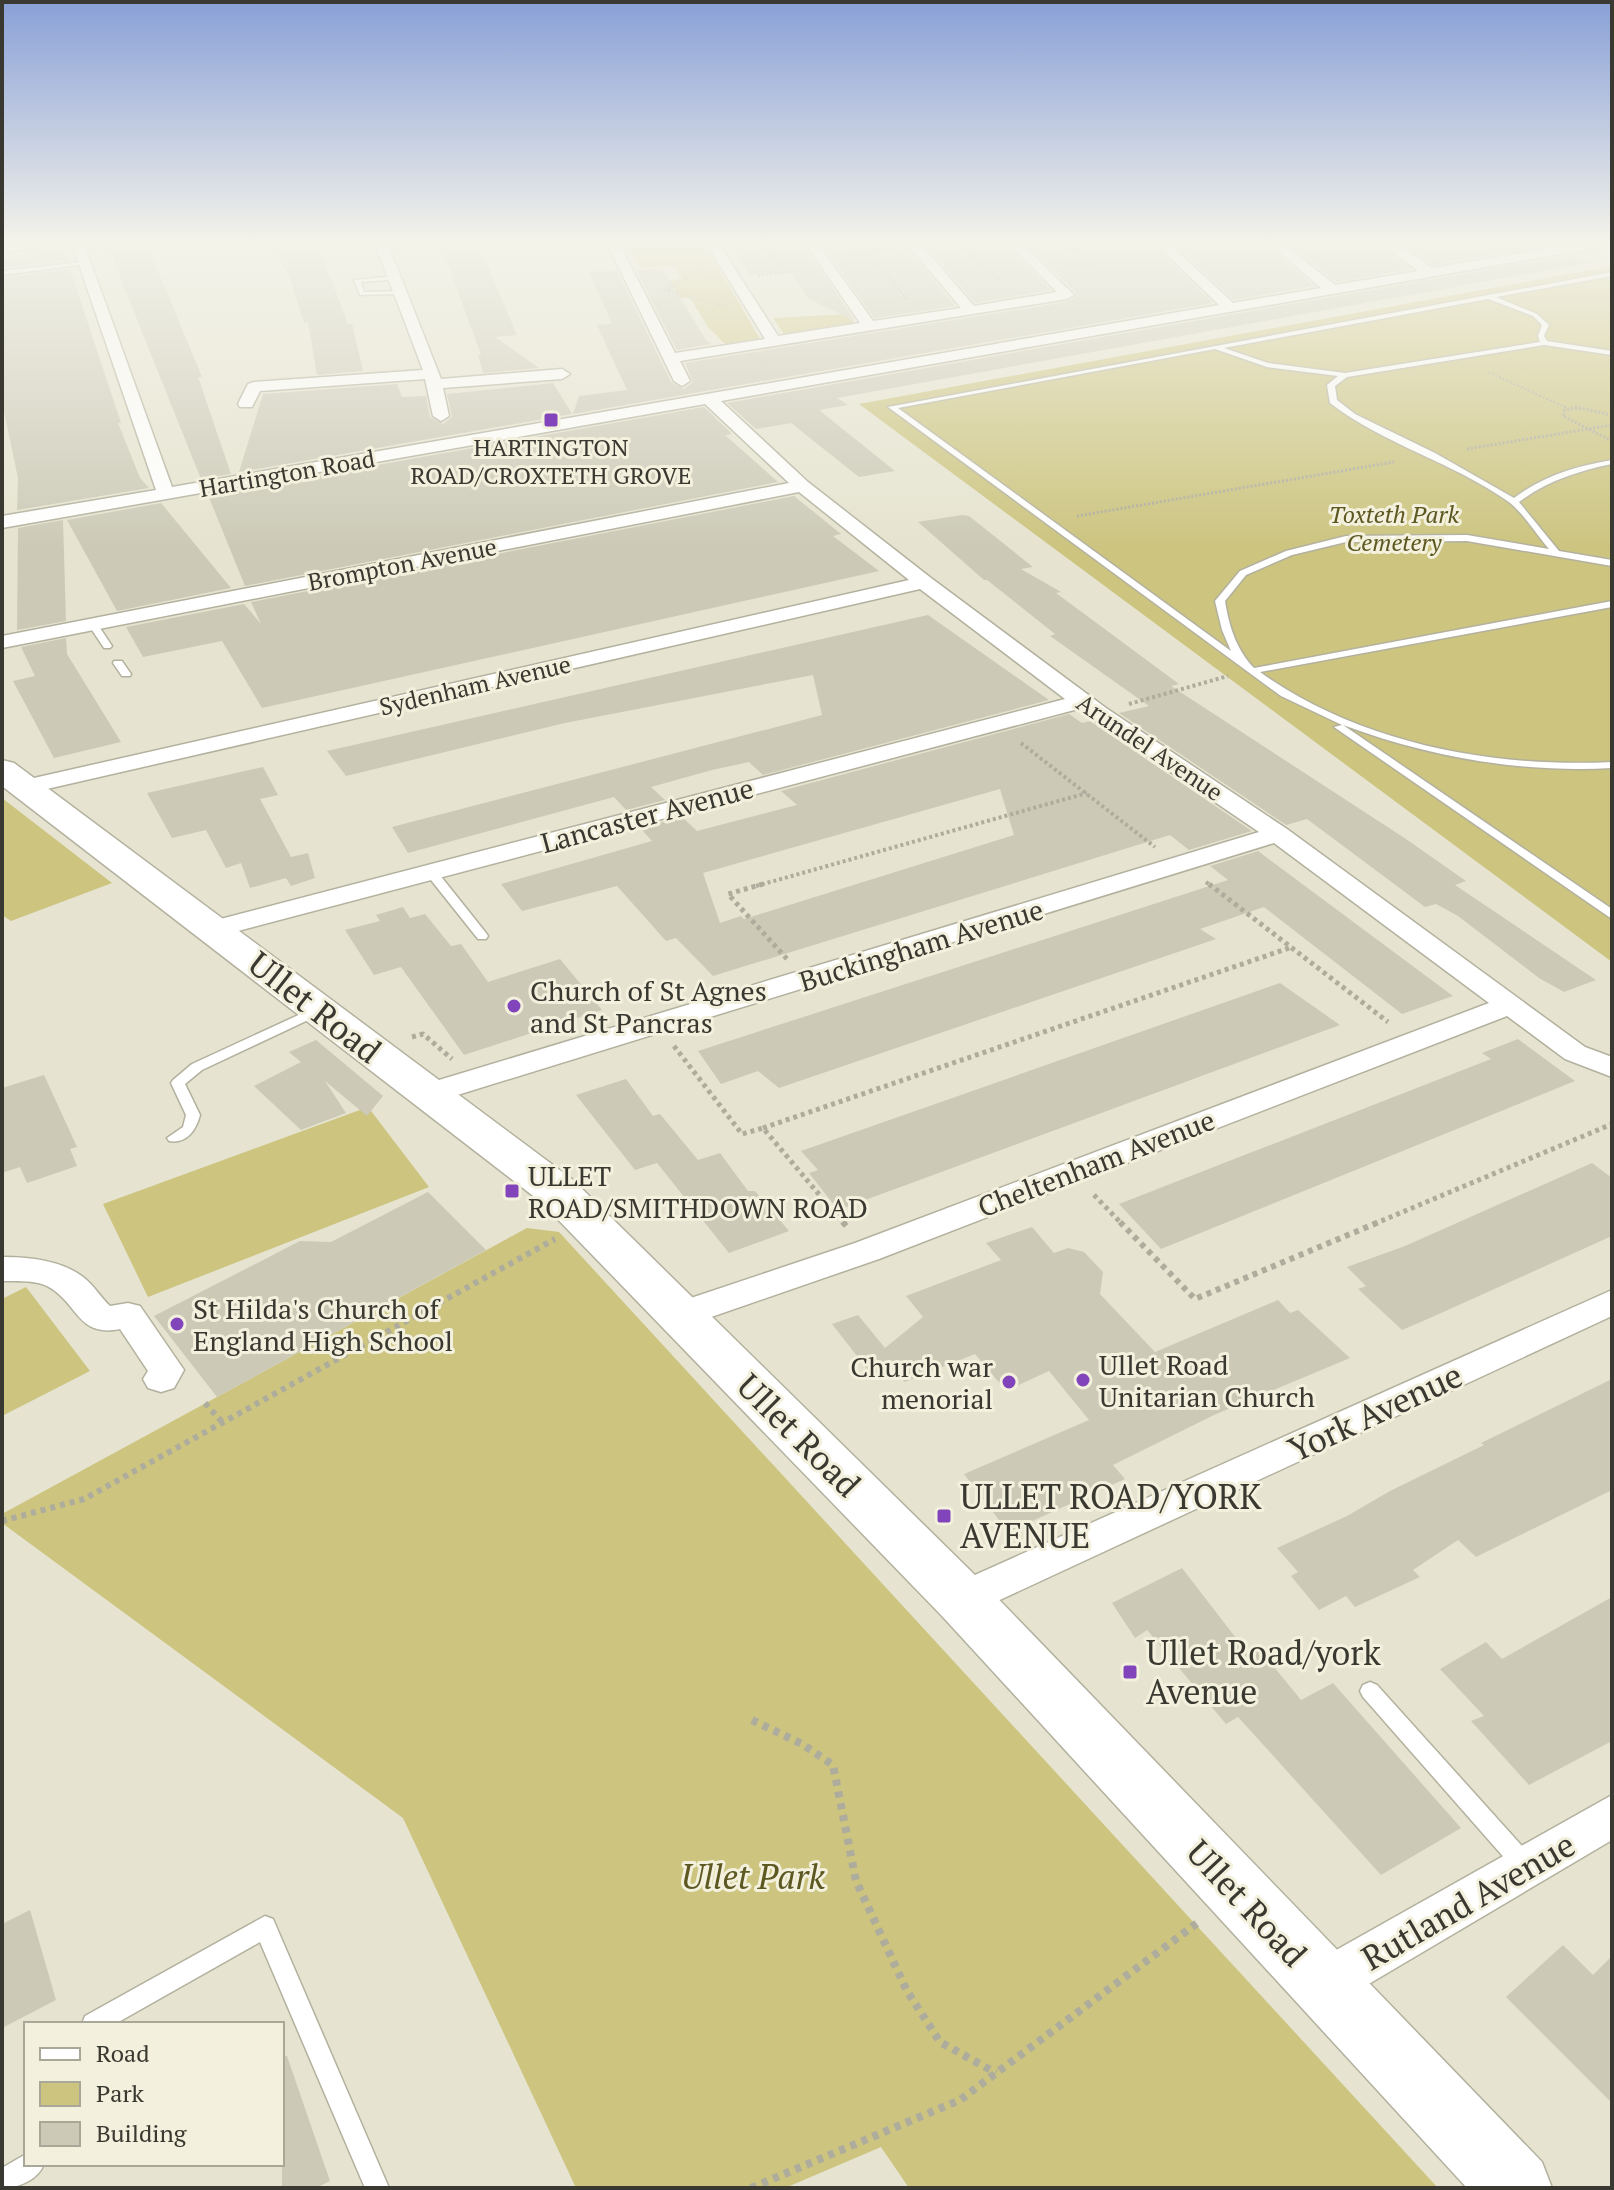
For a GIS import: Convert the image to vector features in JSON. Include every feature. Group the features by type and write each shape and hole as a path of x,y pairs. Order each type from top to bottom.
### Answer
{"main road":[{"name":"Ullet Road","path":"14,779 557,1191 962,1599 1516,2188"}],"street":[{"path":"115,343 166,494"},
{"path":"419,343 433,379 441,416"},
{"path":"662,343 682,381"},
{"path":"670,358 766,343"},
{"name":"Hartington Road","path":"2,522 1026,343"},
{"path":"246,404 254,387 562,374"},
{"name":"Arundel Avenue","path":"708,398 802,486 1089,707 1278,834 1575,1053 1612,1068"},
{"name":"Brompton Avenue","path":"2,642 802,486"},
{"name":"Sydenham Avenue","path":"14,779 924,582"},
{"name":"Lancaster Avenue","path":"214,929 1089,707"},
{"name":"Buckingham Avenue","path":"427,1094 659,1026 1278,834"},
{"name":"Cheltenham Avenue","path":"679,1315 867,1251 1510,1005"},
{"path":"2,1269 35,1269 59,1278 75,1289 104,1320 128,1315 166,1370 161,1379"},
{"name":"York Avenue","path":"962,1599 1612,1302"},
{"name":"Rutland Avenue","path":"1323,1984 1612,1816"}],"lane":[{"path":"1243,343 892,407 1252,671 1612,915"},
{"path":"1218,348 1267,365 1345,375 1543,343"},
{"path":"1545,343 1612,353"},
{"path":"1345,375 1331,385 1333,401 1352,416 1432,455 1514,502 1555,551"},
{"path":"1514,502 1531,487 1576,468 1612,462"},
{"path":"1252,671 1225,634 1220,601 1243,573 1289,553 1346,539 1392,536 1467,538 1612,563"},
{"path":"1252,671 1612,604"},
{"path":"93,624 107,646"},
{"path":"118,663 126,674"},
{"path":"1309,707 1358,728 1443,751 1572,770 1612,765"},
{"path":"431,872 482,936"},
{"path":"174,1138 189,1129 193,1115 178,1083 197,1067 318,1010"},
{"path":"1370,1691 1526,1867"},
{"path":"97,2022 265,1927 377,2188"},
{"path":"2,2182 29,2166"}],"path":[{"path":"1455,356 1567,408 1592,408 1612,415"},
{"path":"1567,408 1563,416 1612,441"},
{"path":"1049,521 1612,425"},
{"path":"1089,707 1252,671"},
{"path":"806,980 728,894 1087,793"},
{"path":"659,1026 742,1134 1292,947"},
{"path":"1070,1172 1195,1299 1612,1124"},
{"path":"763,1128 867,1251"},
{"path":"2,1521 84,1499 587,1221"},
{"path":"205,1403 223,1423"},
{"path":"752,1720 802,1744 833,1765 856,1881 907,1991 940,2042 996,2073"},
{"path":"751,2188 960,2100 1237,1893"}],"green space":[{"name":"Toxteth Park Cemetery","path":"1191,343 1612,343 1612,962 859,404"},
{"path":"2,798 112,883 11,921 2,915"},
{"path":"368,1107 429,1187 148,1297 103,1204"},
{"name":"Ullet Park","path":"527,1228 559,1232 1438,2188 909,2188 881,2147 785,2188 576,2188 403,1818 2,1523 2,1514"},
{"path":"26,1287 90,1371 2,1416 2,1299"}],"building":[{"path":"2,343 95,343 121,423 118,423 140,478 149,488 17,510 18,478 2,402"},
{"path":"147,343 188,343 202,377 198,377 231,474 201,479"},
{"path":"312,343 356,343 363,371 317,375"},
{"path":"477,343 504,343 539,368 483,373 478,355 481,355"},
{"path":"605,343 652,343 671,382 684,389 693,382 685,363 809,343 981,343 573,414 579,396 627,390"},
{"path":"674,343 711,344 677,350"},
{"path":"1068,343 1142,343 837,398 848,405 819,410 895,471 859,477 791,423 756,429 727,403"},
{"path":"553,383 572,414 239,472 263,394 397,384 402,397 426,396 430,417 443,424 452,417 447,394"},
{"path":"704,407 732,434 725,435 778,482 245,586 208,495"},
{"path":"794,496 841,534 833,536 879,571 262,708 222,641 143,657 126,627 244,604 261,624 251,602"},
{"path":"161,503 231,588 117,611 67,520"},
{"path":"969,516 1033,567 1021,569 1061,592 1056,593 1179,684 1171,686 1406,839 1466,881 1455,885 1596,980 1564,992 1539,978 1458,916 1436,904 1425,907 1307,819 1286,825 1119,713 1149,706 1050,636 1055,634 984,580 918,522"},
{"path":"63,520 66,621 17,630 18,528"},
{"path":"928,615 1049,700 763,775 749,762 712,770 651,787 665,800 626,810 614,797 408,853 392,827 822,715 813,675 565,723 346,776 327,751"},
{"path":"66,638 67,654 121,742 54,758 13,681 35,676 21,647"},
{"path":"1069,714 1082,723 1090,721 1252,831 1189,850 1170,835 713,976 676,938 666,941 617,886 522,911 501,884 652,841 640,828 682,817 697,831 797,805 781,791","holes":["1000,789 1014,835 744,919 741,916 720,923 703,873"]},
{"path":"263,767 278,795 260,799 291,857 308,853 315,878 291,886 286,878 250,888 241,863 226,868 206,830 172,838 147,793"},
{"path":"1258,851 1453,996 1402,1014 1264,907 1200,929 1216,939 779,1088 758,1071 721,1084 698,1051 1228,880 1210,866"},
{"path":"403,907 410,918 425,914 451,946 461,944 488,982 560,959 602,1010 464,1055 401,967 374,975 345,930 380,921 376,915"},
{"path":"1280,983 1340,1025 838,1210 809,1173 818,1170 801,1151"},
{"path":"1518,1039 1575,1081 1161,1249 1119,1204 1491,1059 1482,1053"},
{"path":"316,1040 383,1096 367,1116 325,1081 346,1113 301,1130 254,1086 301,1062 289,1052"},
{"path":"44,1075 77,1147 70,1149 77,1166 27,1183 20,1167 2,1173 2,1088"},
{"path":"626,1079 653,1116 660,1114 698,1160 720,1153 748,1191 755,1191 789,1231 729,1253 657,1163 635,1170 576,1095"},
{"path":"1592,1163 1612,1178 1612,1236 1402,1330 1358,1289 1366,1286 1347,1267 1405,1246"},
{"path":"428,1192 486,1250 217,1397 154,1316 300,1241 331,1242"},
{"name":"Ullet Road Unitarian Church","path":"1032,1227 1054,1253 1068,1248 1084,1252 1103,1272 1100,1294 1155,1352 1278,1300 1290,1313 1298,1310 1350,1358 1214,1415 1113,1465 1125,1479 1008,1532 964,1474 1089,1420 1049,1371 1006,1391 975,1354 905,1382 894,1370 875,1379 832,1324 858,1315 885,1348 923,1317 906,1296 1001,1260 986,1243"},
{"path":"1612,1379 1612,1490 1476,1557 1458,1540 1413,1570 1420,1577 1355,1607 1346,1596 1319,1610 1291,1576 1298,1572 1277,1548 1347,1516 1390,1491 1484,1445 1481,1443"},
{"path":"1182,1568 1246,1651 1256,1645 1301,1700 1333,1683 1461,1828 1381,1875 1238,1717 1226,1724 1147,1630 1135,1638 1112,1603"},
{"path":"1612,1597 1612,1741 1529,1785 1471,1721 1484,1716 1440,1669 1486,1642 1502,1659"},
{"path":"30,1910 56,2000 2,2028 2,1924"},
{"path":"1563,1945 1593,1975 1612,1956 1612,2103 1506,1997"},
{"path":"284,2056 287,2056 330,2181 316,2188 282,2188"}],"place":[{"name":"HARTINGTON ROAD/CROXTETH GROVE","path":"551,420"},
{"name":"Church of St Agnes and St Pancras","path":"514,1006"},
{"name":"ULLET ROAD/SMITHDOWN ROAD","path":"512,1191"},
{"name":"St Hilda's Church of England High School","path":"177,1324"},
{"name":"Ullet Road Unitarian Church","path":"1083,1380"},
{"name":"Church war menorial","path":"1009,1382"},
{"name":"ULLET ROAD/YORK AVENUE","path":"944,1516"},
{"name":"Ullet Road/york Avenue","path":"1130,1672"}]}
